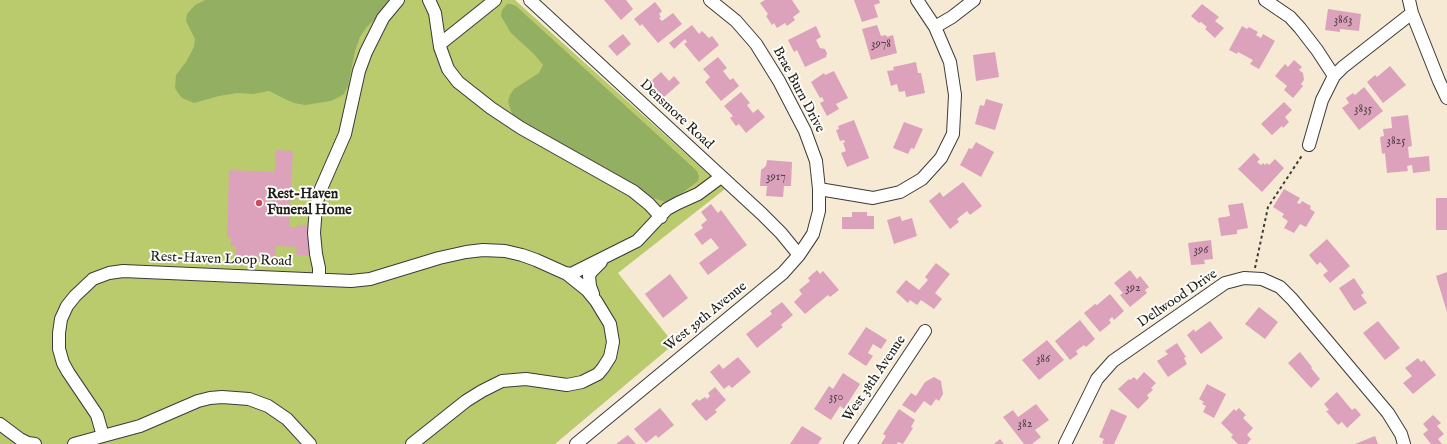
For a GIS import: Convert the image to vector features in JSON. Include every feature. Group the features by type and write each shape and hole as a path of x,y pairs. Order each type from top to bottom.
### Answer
{"street":[{"path":"318,279 319,268 314,233 316,206 320,191 344,134 366,52 384,18 398,0"},
{"path":"429,0 435,13 440,44 448,69 458,82 521,128 633,191 661,216"},
{"path":"440,44 495,0"},
{"name":"Densmore Road","path":"530,0 776,228 799,255"},
{"name":"Brae Burn Drive","path":"710,0 736,21 756,44 779,81 805,131 816,161 819,189"},
{"path":"819,189 873,198 900,192 922,179 941,158 953,134 955,95 950,62 935,27 917,0"},
{"path":"935,27 952,17 974,0"},
{"path":"1265,0 1290,17 1300,28 1334,76"},
{"path":"1409,0 1412,13 1438,81 1447,98"},
{"path":"1309,145 1322,100 1334,76 1343,67 1412,13"},
{"path":"568,274 571,274 637,241 672,206 698,194 721,177"},
{"name":"West 39th Avenue","path":"576,444 783,273 799,255 813,234 819,211 819,189"},
{"name":"Rest-Haven Loop Road","path":"103,436 97,415 63,363 59,350 59,333 61,319 67,306 85,285 102,275 109,273 123,271 350,281 370,279 439,258 466,252 483,250 505,251 536,260 568,274 580,283 596,301"},
{"path":"412,444 466,401 502,381 526,379 567,385 582,382 598,374 606,363 613,342 610,324 596,301 590,286 589,276 608,256"},
{"name":"Dellwood Drive","path":"1065,444 1097,379 1113,361 1226,284 1244,278 1262,279 1280,287 1292,299 1388,413 1401,434 1404,444"},
{"name":"West 38th Avenue","path":"850,444 925,331"},
{"path":"74,444 140,426 198,401 222,397 248,399 268,406 287,419 310,444"},
{"path":"0,424 20,439 34,444"}],"path":[{"path":"1253,279 1268,207 1309,145"}],"green space":[{"path":"0,0 515,0 725,189 618,273 674,344 555,444 0,444"},
{"path":"205,0 389,0 385,9 366,28 360,37 355,51 348,86 344,94 331,101 305,105 294,103 269,91 253,94 237,93 194,103 182,98 175,88 176,75 186,62 194,47 195,39 186,21 187,14 195,5"},
{"path":"507,4 516,6 697,171 699,176 698,181 677,197 666,202 653,198 512,114 508,102 510,95 514,89 539,73 543,65 534,54 511,33 501,16 502,10"}],"building":[{"path":"604,0 626,0 633,9 621,20"},
{"path":"765,0 792,0 800,12 793,17 795,20 787,26 785,23 777,28 774,23 772,25 766,16 768,14 760,3"},
{"path":"854,0 879,0 880,3 874,5 878,17 862,22"},
{"path":"655,2 662,11 659,14 661,17 659,18 662,21 673,13 682,24 658,43 642,24 640,26 634,19"},
{"path":"1202,4 1219,17 1215,21 1224,28 1215,38 1205,29 1207,27 1201,22 1199,23 1191,16"},
{"path":"1328,9 1361,14 1359,31 1340,29 1340,32 1325,30"},
{"path":"692,25 699,34 702,31 709,38 712,36 719,45 699,62 684,44 687,42 685,39 674,49 669,43"},
{"path":"877,25 881,36 886,35 887,37 893,35 897,53 871,60 862,29"},
{"path":"816,26 821,37 816,40 820,48 825,49 827,53 826,57 805,67 797,50 794,52 788,40"},
{"path":"1242,26 1247,29 1249,27 1258,32 1256,35 1261,38 1263,34 1275,41 1259,69 1250,64 1253,60 1238,52 1237,54 1229,50"},
{"path":"623,34 631,44 617,56 608,46"},
{"path":"995,52 999,77 976,81 973,55"},
{"path":"718,57 727,68 723,71 730,80 733,78 739,86 721,101 705,82 710,77 703,69"},
{"path":"1294,60 1302,67 1299,70 1303,73 1304,80 1301,84 1303,86 1293,98 1284,90 1287,86 1275,76 1285,64 1288,67"},
{"path":"916,62 918,73 921,73 925,93 906,97 905,91 899,92 897,84 891,86 887,71 894,70 893,67"},
{"path":"1390,66 1406,85 1383,103 1367,82 1375,75 1377,77"},
{"path":"834,71 848,98 836,104 839,109 827,116 820,103 824,101 822,97 820,98 811,82 824,73 825,75"},
{"path":"661,72 669,81 674,76 680,83 663,98 650,82"},
{"path":"1364,87 1383,111 1359,130 1342,108 1349,103 1346,98 1353,93 1355,95"},
{"path":"741,92 750,103 747,105 753,113 758,109 765,117 746,133 739,124 736,126 730,118 733,116 724,106"},
{"path":"986,99 1003,104 995,130 975,124 980,105 984,106"},
{"path":"1284,102 1292,110 1285,117 1289,122 1272,135 1261,124"},
{"path":"1408,115 1412,146 1408,147 1409,158 1429,156 1430,171 1413,173 1412,165 1407,166 1408,171 1387,173 1385,153 1382,154 1380,137 1384,136 1383,129 1392,128 1391,117"},
{"path":"854,120 869,158 847,167 841,153 846,151 843,143 845,142 844,140 840,141 836,130 839,129 838,126"},
{"path":"904,122 923,129 914,149 911,148 908,154 893,148"},
{"path":"976,142 994,152 981,177 960,165 969,148 972,149"},
{"name":"Rest-Haven Funeral Home","path":"275,150 293,151 289,227 297,227 297,225 310,225 309,256 296,255 297,247 276,246 276,258 236,257 236,246 230,246 231,238 227,238 229,170 275,172"},
{"path":"1254,153 1260,159 1257,162 1261,165 1263,163 1265,165 1267,163 1269,165 1275,159 1284,168 1262,192 1238,169"},
{"path":"767,160 792,162 791,186 784,186 783,197 766,196 767,186 760,186 761,170 766,166"},
{"path":"963,182 982,206 970,215 967,211 957,219 959,222 950,229 929,201 940,192 943,197"},
{"path":"1284,189 1300,198 1297,203 1300,204 1302,201 1311,206 1310,209 1315,212 1306,227 1300,224 1294,233 1284,228 1288,221 1282,217 1284,214 1273,207"},
{"path":"1436,198 1447,198 1447,230 1436,230"},
{"path":"1243,203 1248,228 1237,230 1237,234 1221,236 1218,218 1230,216 1228,205"},
{"path":"711,204 718,213 721,210 747,245 708,275 699,263 719,248 711,238 702,245 694,234 703,228 701,225 707,220 701,212"},
{"path":"852,212 867,212 867,216 874,216 874,229 842,229 842,217 852,217"},
{"path":"900,216 902,221 912,218 917,236 894,244 887,220"},
{"path":"1327,239 1350,266 1330,283 1323,275 1328,271 1320,262 1317,265 1309,255"},
{"path":"1211,240 1213,259 1204,260 1205,264 1191,265 1188,243"},
{"path":"936,263 950,274 935,293 942,299 934,309 921,300 917,305 910,300 908,303 896,292 906,280 919,290 928,280 925,277"},
{"path":"817,270 820,274 823,271 839,290 830,297 828,295 805,314 794,302 802,294 799,290 810,281 808,278"},
{"path":"1130,270 1137,279 1140,276 1149,287 1145,290 1147,293 1130,307 1120,295 1123,293 1114,283"},
{"path":"1447,272 1447,312 1436,276"},
{"path":"670,274 688,298 663,318 645,294"},
{"path":"1354,278 1364,293 1361,295 1367,303 1354,311 1339,288"},
{"path":"1110,294 1124,311 1114,320 1112,317 1109,320 1111,323 1100,332 1084,313 1095,304 1097,305"},
{"path":"782,302 793,315 781,325 783,327 757,348 746,334 772,314 770,311"},
{"path":"1259,307 1278,322 1265,339 1245,324"},
{"path":"1080,320 1095,339 1086,347 1084,345 1076,351 1078,354 1070,360 1055,341"},
{"path":"1210,321 1223,338 1201,354 1187,335 1194,329 1195,332"},
{"path":"1378,321 1400,348 1385,360 1363,333"},
{"path":"866,327 887,340 881,349 873,344 868,353 873,356 866,366 848,354"},
{"path":"1047,340 1064,360 1039,380 1022,360"},
{"path":"1177,343 1186,357 1184,358 1187,364 1168,377 1157,361 1168,354 1165,351"},
{"path":"1300,352 1320,379 1311,388 1288,363"},
{"path":"738,357 751,372 732,388 729,385 724,389 710,372 719,364 723,369"},
{"path":"1418,358 1421,362 1424,360 1436,375 1413,394 1403,383 1412,376 1405,368"},
{"path":"1144,372 1156,383 1151,388 1153,390 1147,395 1149,398 1138,409 1118,389 1129,379 1130,380 1134,377 1137,380"},
{"path":"843,373 860,384 844,409 840,406 831,420 814,409 829,386 833,389"},
{"path":"934,377 941,381 943,394 939,401 936,399 931,406 924,401 915,413 902,405 911,393 916,396 925,382"},
{"path":"1207,384 1226,394 1214,418 1203,412 1206,406 1202,404 1204,402 1199,399"},
{"path":"715,387 726,400 715,410 717,412 706,421 691,404 697,399 699,401 705,397 707,399 710,396 708,393"},
{"path":"1337,392 1352,410 1355,408 1361,415 1347,428 1342,422 1338,425 1326,411 1329,410 1324,404"},
{"path":"1036,404 1049,420 1035,430 1041,437 1032,444 1024,444 1003,417 1013,410 1018,417"},
{"path":"660,408 674,425 658,438 656,435 646,443 634,429"},
{"path":"1239,408 1246,415 1243,418 1253,428 1247,435 1251,439 1247,444 1238,444 1231,437 1233,435 1221,423 1234,409 1236,411"},
{"path":"899,409 915,420 911,427 913,428 903,444 898,442 897,444 881,444 886,436 883,434"},
{"path":"1111,409 1127,416 1114,444 1105,444 1102,443 1104,439 1099,437"},
{"path":"1433,415 1441,423 1437,426 1444,434 1438,439 1442,444 1431,444 1423,434 1428,430 1423,424"},
{"path":"802,426 822,438 818,444 790,444"},
{"path":"628,435 636,444 616,444"},
{"path":"1375,436 1378,444 1355,444"},
{"path":"1000,439 1004,444 994,444"}],"place":[{"name":"Rest-Haven Funeral Home","path":"259,203"}]}
